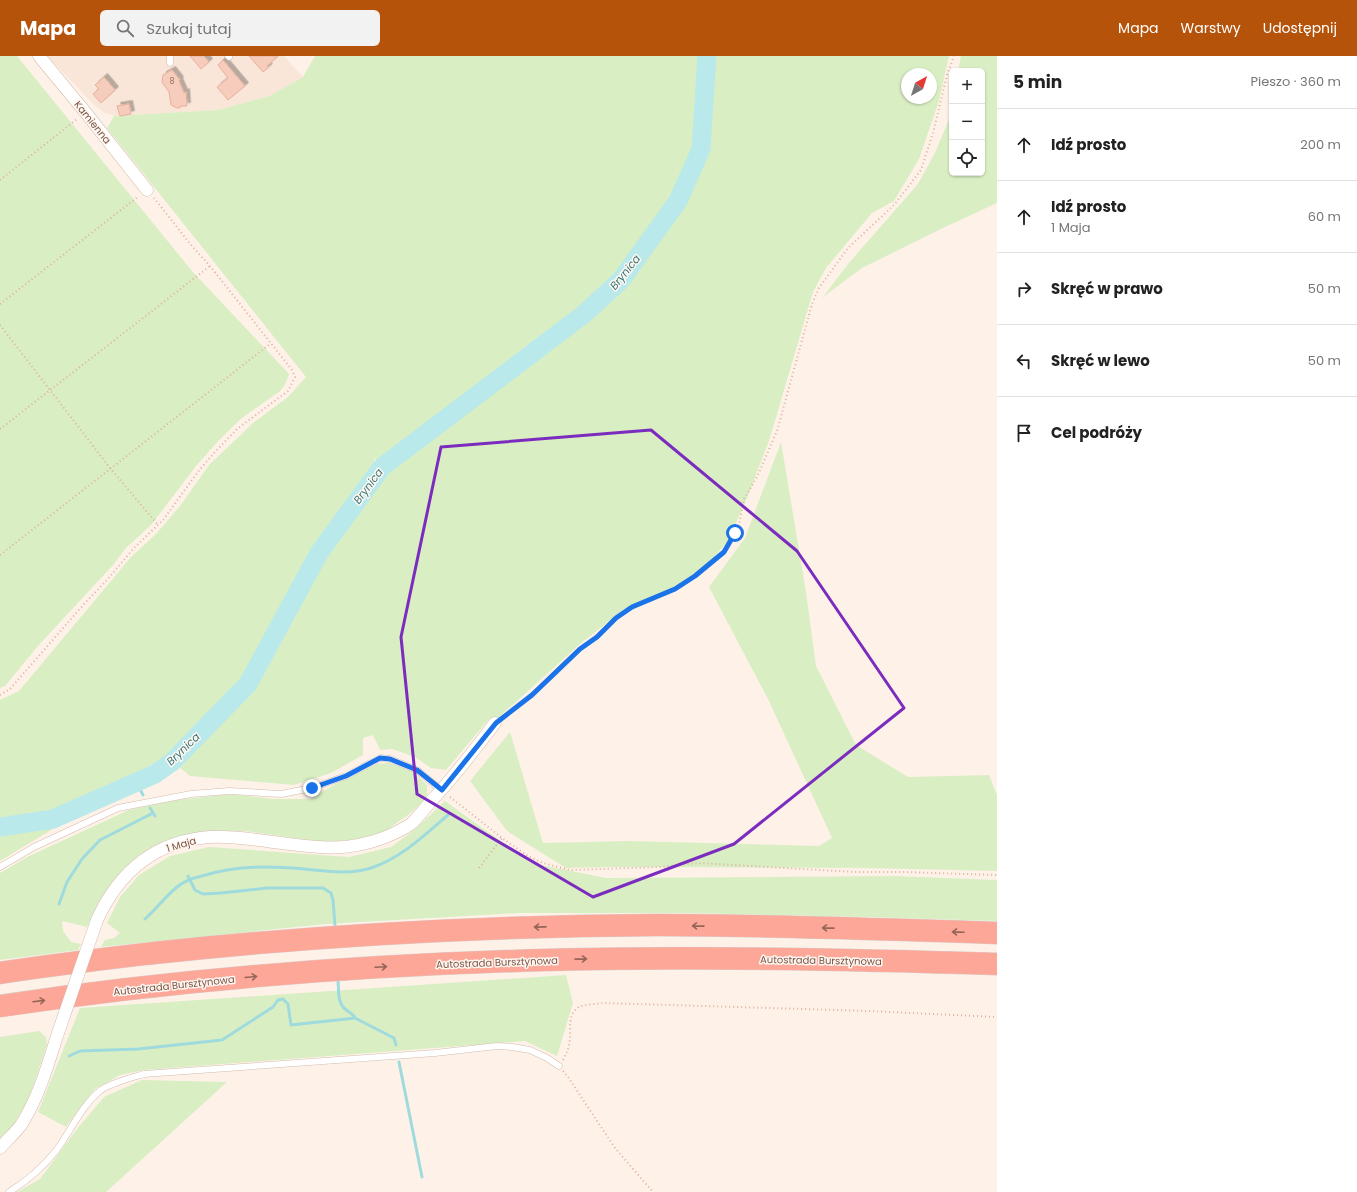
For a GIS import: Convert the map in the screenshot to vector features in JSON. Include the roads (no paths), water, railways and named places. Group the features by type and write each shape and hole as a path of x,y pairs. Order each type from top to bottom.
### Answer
{"highway":[{"path":"0,973 102,959 241,944 384,933 477,928 659,925 807,927 997,933"},
{"name":"Autostrada Bursztynowa","path":"0,1006 105,992 199,982 346,969 438,964 672,958 846,960 997,964"}],"street":[{"name":"Kamienna","path":"39,56 147,190"},
{"name":"1 Maja","path":"0,1148 20,1126 31,1108 40,1088 97,920 108,898 126,874 153,853 170,846 199,838 223,837 322,848 358,846 384,837 411,824 442,790 496,723"}],"lane":[{"path":"170,56 170,63"},
{"path":"0,867 34,847 118,808 191,794 229,791 281,794 312,788 346,776 380,758 390,759 417,770 442,790"},
{"path":"9,1192 27,1181 44,1166 56,1152 88,1104 100,1090 120,1081 144,1074 435,1053 498,1046 530,1050 547,1058 558,1066"}],"waterway":[{"name":"Brynica","path":"0,827 53,819 155,774 172,762 248,684 319,553 382,467 584,314 621,280 678,201 701,149 707,56"},
{"path":"136,782 143,795"},
{"path":"150,808 155,816"},
{"path":"59,904 67,882 82,859 100,840 153,813"},
{"path":"145,919 169,894 180,885 186,881 215,872 253,867 278,867 338,872 371,868 392,859 422,838 448,815"},
{"path":"188,876 195,890 203,894 267,888 323,888 331,893 335,926"},
{"path":"338,980 339,998 343,1007 355,1018 394,1038 396,1045"},
{"path":"69,1056 80,1051 138,1049 222,1040 273,1007 278,1000 283,999 288,1004 291,1025 355,1018"},
{"path":"399,1062 422,1177"}]}
